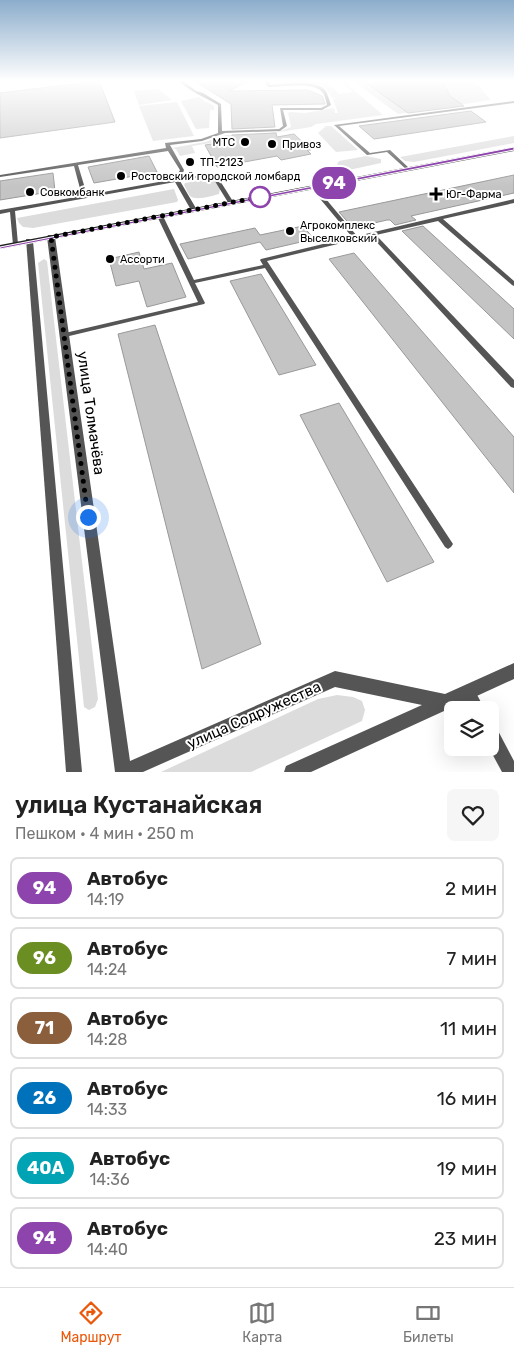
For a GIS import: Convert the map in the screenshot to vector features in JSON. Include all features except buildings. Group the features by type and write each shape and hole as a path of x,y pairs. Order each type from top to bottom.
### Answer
{"main road":[{"path":"0,247 514,149"}],"street":[{"name":"улица Толмачёва","path":"51,237 124,772"},
{"path":"29,241 74,772"},
{"path":"447,701 514,672"},
{"name":"улица Содружества","path":"124,772 335,680 444,702"},
{"path":"468,692 472,701"},
{"path":"292,772 444,702"},
{"path":"499,750 511,772"}],"lane":[{"path":"220,116 220,133"},
{"path":"177,180 182,170 166,144 202,140 220,133 280,130 285,126 283,116"},
{"path":"405,116 336,125 369,154 388,151 407,169"},
{"path":"0,176 169,149"},
{"path":"76,164 85,196"},
{"path":"0,212 202,176 215,177 231,203"},
{"path":"177,180 194,210"},
{"path":"313,187 355,238"},
{"path":"448,544 263,260 514,200"},
{"path":"12,209 14,244"},
{"path":"64,335 202,303 160,216"},
{"path":"438,218 514,284"},
{"path":"372,234 514,385"},
{"path":"192,282 267,266"}],"shaded area":[{"path":"143,116 184,116 194,136 153,141"},
{"path":"189,116 210,116 209,128 196,129"},
{"path":"289,116 375,116 316,124 311,127 192,146 195,153 180,156 176,149 172,148 205,142 226,135 263,134 291,127"},
{"path":"326,126 331,126 358,150 336,152 318,133"},
{"path":"514,136 514,143 414,162 405,161 400,157"},
{"path":"366,156 381,159 381,163 349,170 337,164 339,161"},
{"path":"209,179 217,182 220,189 219,194 196,198 189,195 184,185 185,183"},
{"path":"174,189 177,202 33,228 23,227 17,218"},
{"path":"44,259 47,261 98,699 95,707 89,710 84,707 38,263"},
{"path":"337,695 353,697 362,701 365,710 362,721 251,772 161,772 318,699"}],"bus line":[{"name":"94","path":"0,247 514,149"}],"place":[{"name":"МТС","path":"245,142"},
{"name":"Привоз","path":"272,144"},
{"name":"ТП-2123","path":"190,162"},
{"name":"Ростовский городской ломбард","path":"121,176"},
{"name":"Совкомбанк","path":"30,192"},
{"name":"Юг-Фарма","path":"436,194"},
{"name":"Агрокомплекс Выселковский","path":"290,231"},
{"name":"Ассорти","path":"110,259"}],"route":[{"path":"88,517 51,237 260,197"}]}
